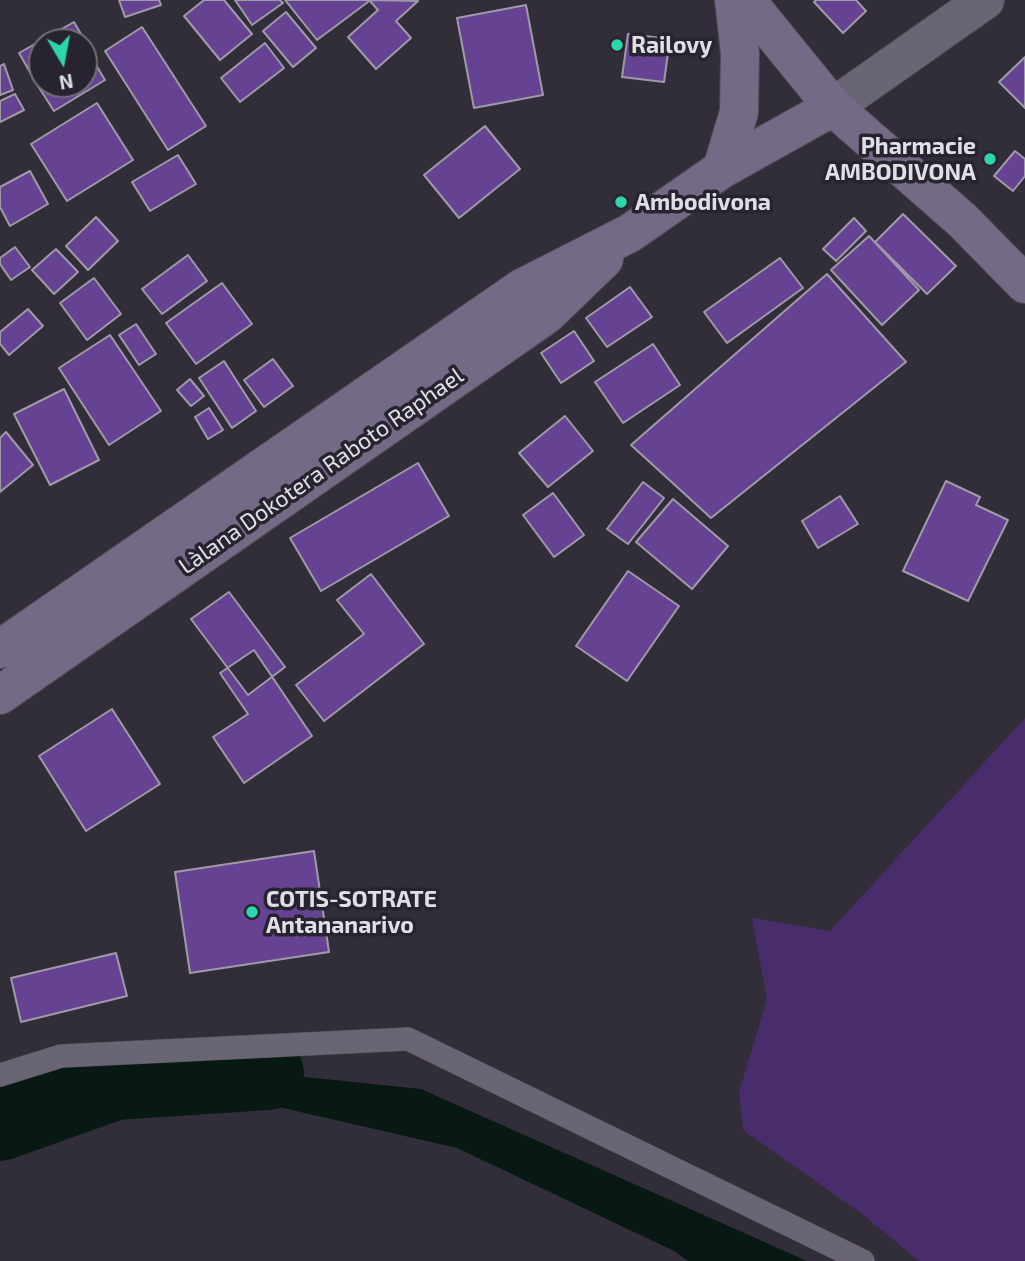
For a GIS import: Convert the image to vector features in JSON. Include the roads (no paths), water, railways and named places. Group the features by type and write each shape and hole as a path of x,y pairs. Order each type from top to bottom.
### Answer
{"main road":[{"path":"722,169 739,112 740,54 734,0"},
{"path":"746,0 833,107 962,220 1025,284"},
{"name":"Làlana Dokotera Raboto Raphael","path":"0,649 522,288 630,233 722,169 833,107"},
{"name":"Làlana Dokotera Raboto Raphael","path":"0,695 547,315 630,233"}],"street":[{"path":"833,107 985,0"}],"lane":[{"path":"0,1075 61,1056 408,1039 863,1261"}],"waterway":[{"path":"0,1124 115,1083 267,1073"}],"place":[{"name":"Railovy","path":"617,45"},
{"name":"Pharmacie AMBODIVONA","path":"990,159"},
{"name":"Ambodivona","path":"621,202"},
{"name":"COTIS-SOTRATE Antananarivo","path":"252,912"}]}
